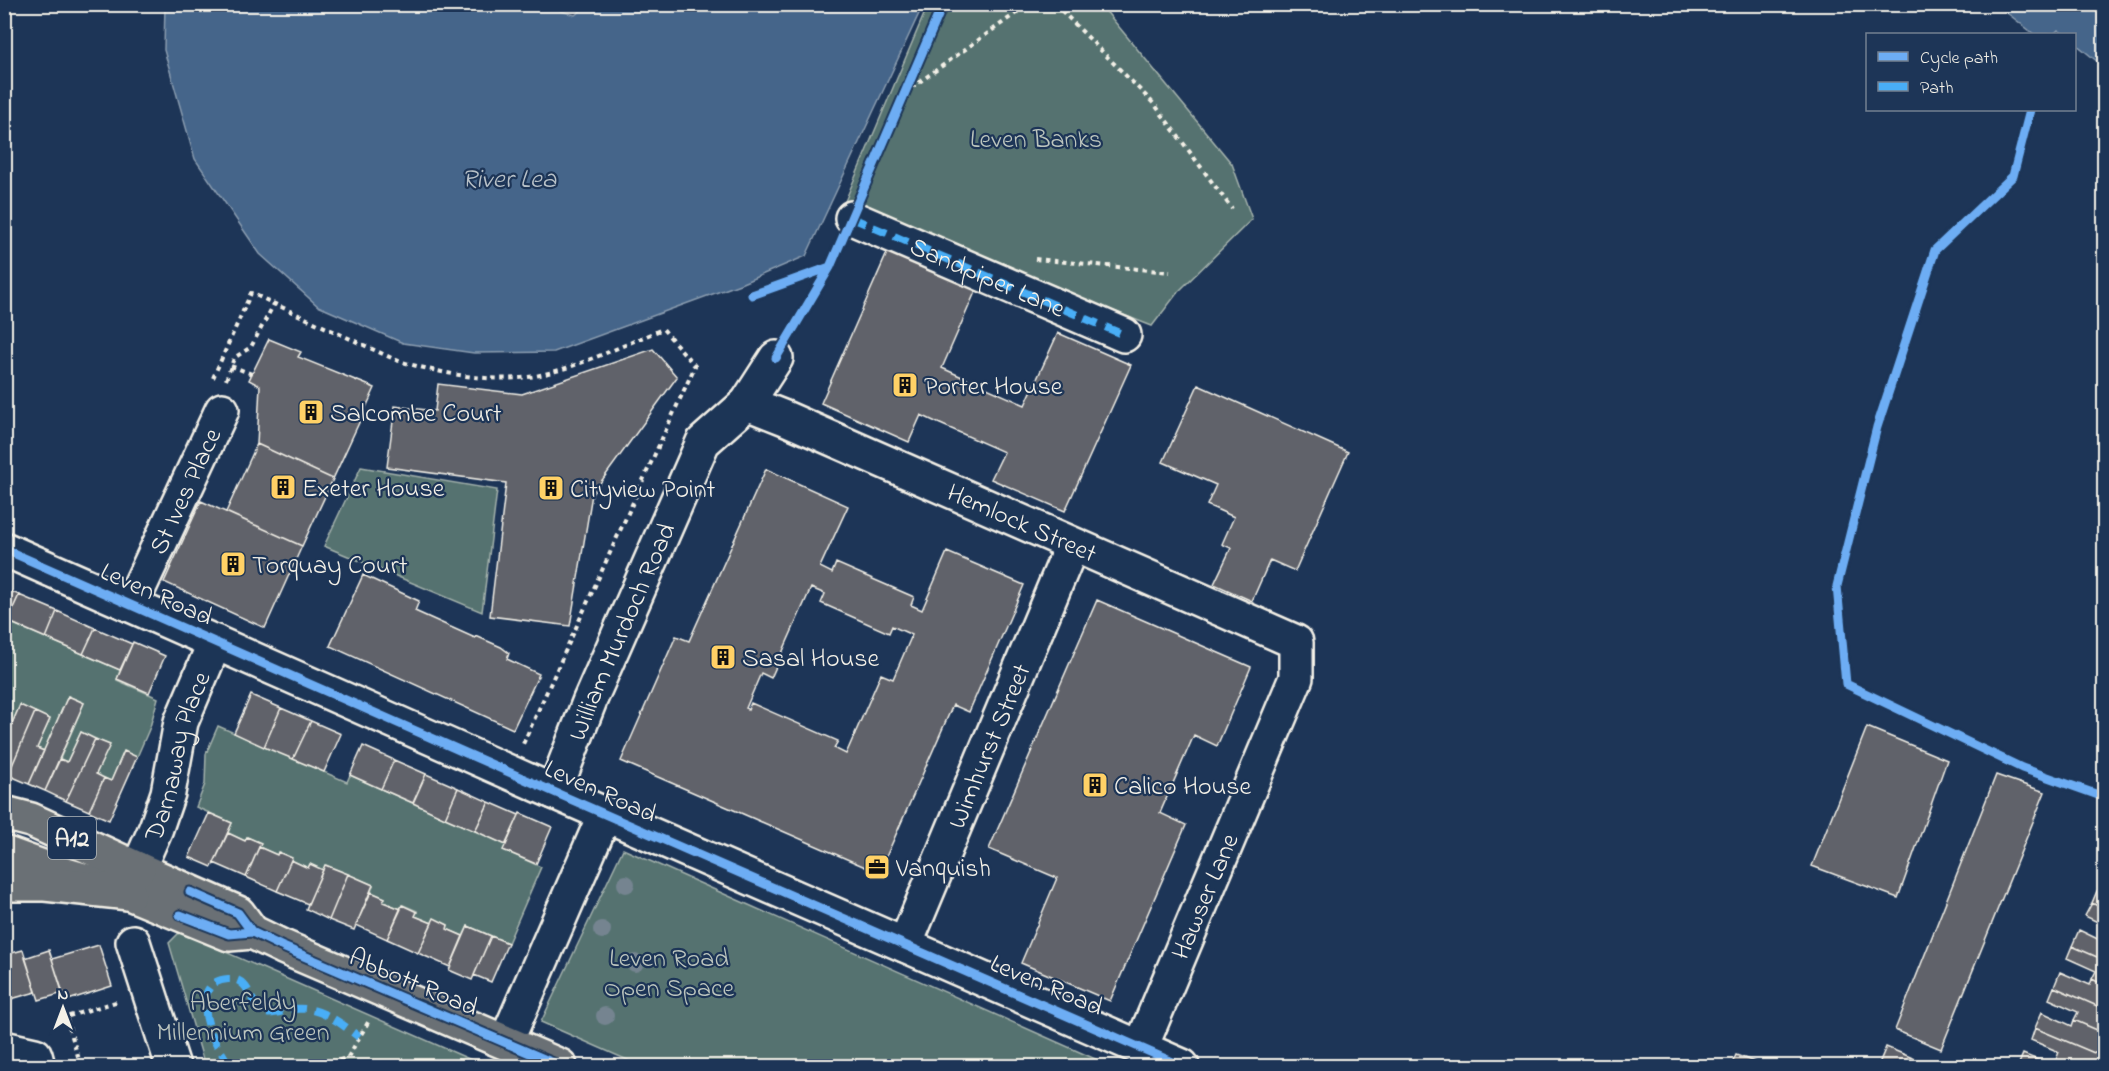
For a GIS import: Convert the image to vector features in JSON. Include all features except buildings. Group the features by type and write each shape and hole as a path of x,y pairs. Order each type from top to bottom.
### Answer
{"main road":[{"name":"A12","path":"4,813 31,820 133,881"},
{"name":"Abbott Road","path":"4,853 56,872 133,881 237,913 252,932 387,993 560,1066"},
{"name":"A12","path":"4,884 133,881"}],"street":[{"name":"Sandpiper Lane","path":"852,218 1124,335"},
{"name":"William Murdoch Road","path":"554,792 590,700 703,442 747,404 776,358"},
{"name":"Hemlock Street","path":"747,404 785,418 1296,642"},
{"name":"St Ives Place","path":"131,605 222,410"},
{"name":"Wimhurst Street","path":"905,945 1072,545"},
{"name":"Leven Road","path":"4,549 1182,1066"},
{"name":"Darnaway Place","path":"133,881 168,793 181,722 215,642"},
{"name":"Hawser Lane","path":"1141,1047 1296,678 1296,642"},
{"name":"Leven Road","path":"506,1042 605,814"},
{"path":"133,942 172,1066"},
{"path":"4,1048 35,1055 38,1066"}],"path":[{"path":"904,93 1029,4"},
{"path":"1055,4 1155,105 1232,209"},
{"path":"899,104 912,73"},
{"path":"1030,258 1170,272"},
{"path":"213,379 251,293 396,360 420,368 473,377 519,378 559,370 663,329 695,366 510,772"},
{"path":"228,373 234,358 251,346 274,304"},
{"path":"231,366 252,374"},
{"path":"81,1066 66,1017 149,992"},
{"path":"345,1066 347,1058 387,993"},
{"path":"322,1066 347,1058"}],"green space":[{"name":"Leven Banks","path":"1100,4 1232,164 1252,219 1178,292 1152,326 843,206 928,5"},
{"path":"361,467 497,490 482,612 324,546"},
{"path":"4,620 120,670 117,680 158,698 150,727 137,757 124,752 111,781 96,774 109,745 81,732 67,762 60,759 84,703 68,696 44,751 37,748 50,719 20,705 7,735 5,734"},
{"path":"218,726 347,782 350,775 506,845 504,850 541,867 508,943 468,926 463,936 447,929 448,925 434,919 432,923 415,916 417,911 403,905 401,909 383,902 385,898 371,892 373,885 326,865 323,870 310,864 308,868 279,852 277,855 259,847 260,843 247,837 245,841 228,833 232,823 196,807 205,784 206,754"},
{"name":"Leven Road Open Space","path":"623,849 1111,1066 641,1066 541,1022"},
{"name":"Aberfeldy Millennium Green","path":"180,932 485,1066 205,1066 169,943"}],"water":[{"name":"River Lea","path":"590,4 923,5 806,256 740,284 554,352 474,353 403,343 318,306 260,254 195,159 164,50 165,5 550,5 575,15"},
{"path":"1997,5 2104,5 2104,67 2076,44 2076,33 2062,33 2058,30 2055,33 2033,33"}],"marked path":[{"path":"852,218 1124,335"},
{"path":"228,1066 211,1033 206,1013 206,994 217,981 228,979 242,983 255,1005 266,1013 293,1009 312,1010 329,1016 359,1037"}],"cycle path":[{"path":"776,358 830,267 943,4"},
{"path":"2030,111 2013,176 1935,250 1877,427 1837,586 1846,684 2022,768 2104,797"},
{"path":"752,295 830,267"},
{"path":"4,549 1182,1066"},
{"path":"190,892 238,913 252,932 283,947 560,1066"},
{"path":"180,915 229,934 252,932"}],"place":[{"name":"Porter House","path":"905,385"},
{"name":"Salcombe Court","path":"311,412"},
{"name":"Exeter House","path":"283,487"},
{"name":"Cityview Point","path":"551,488"},
{"name":"Torquay Court","path":"233,564"},
{"name":"Sasal House","path":"723,657"},
{"name":"Calico House","path":"1095,785"},
{"name":"Vanquish","path":"877,867"}]}
